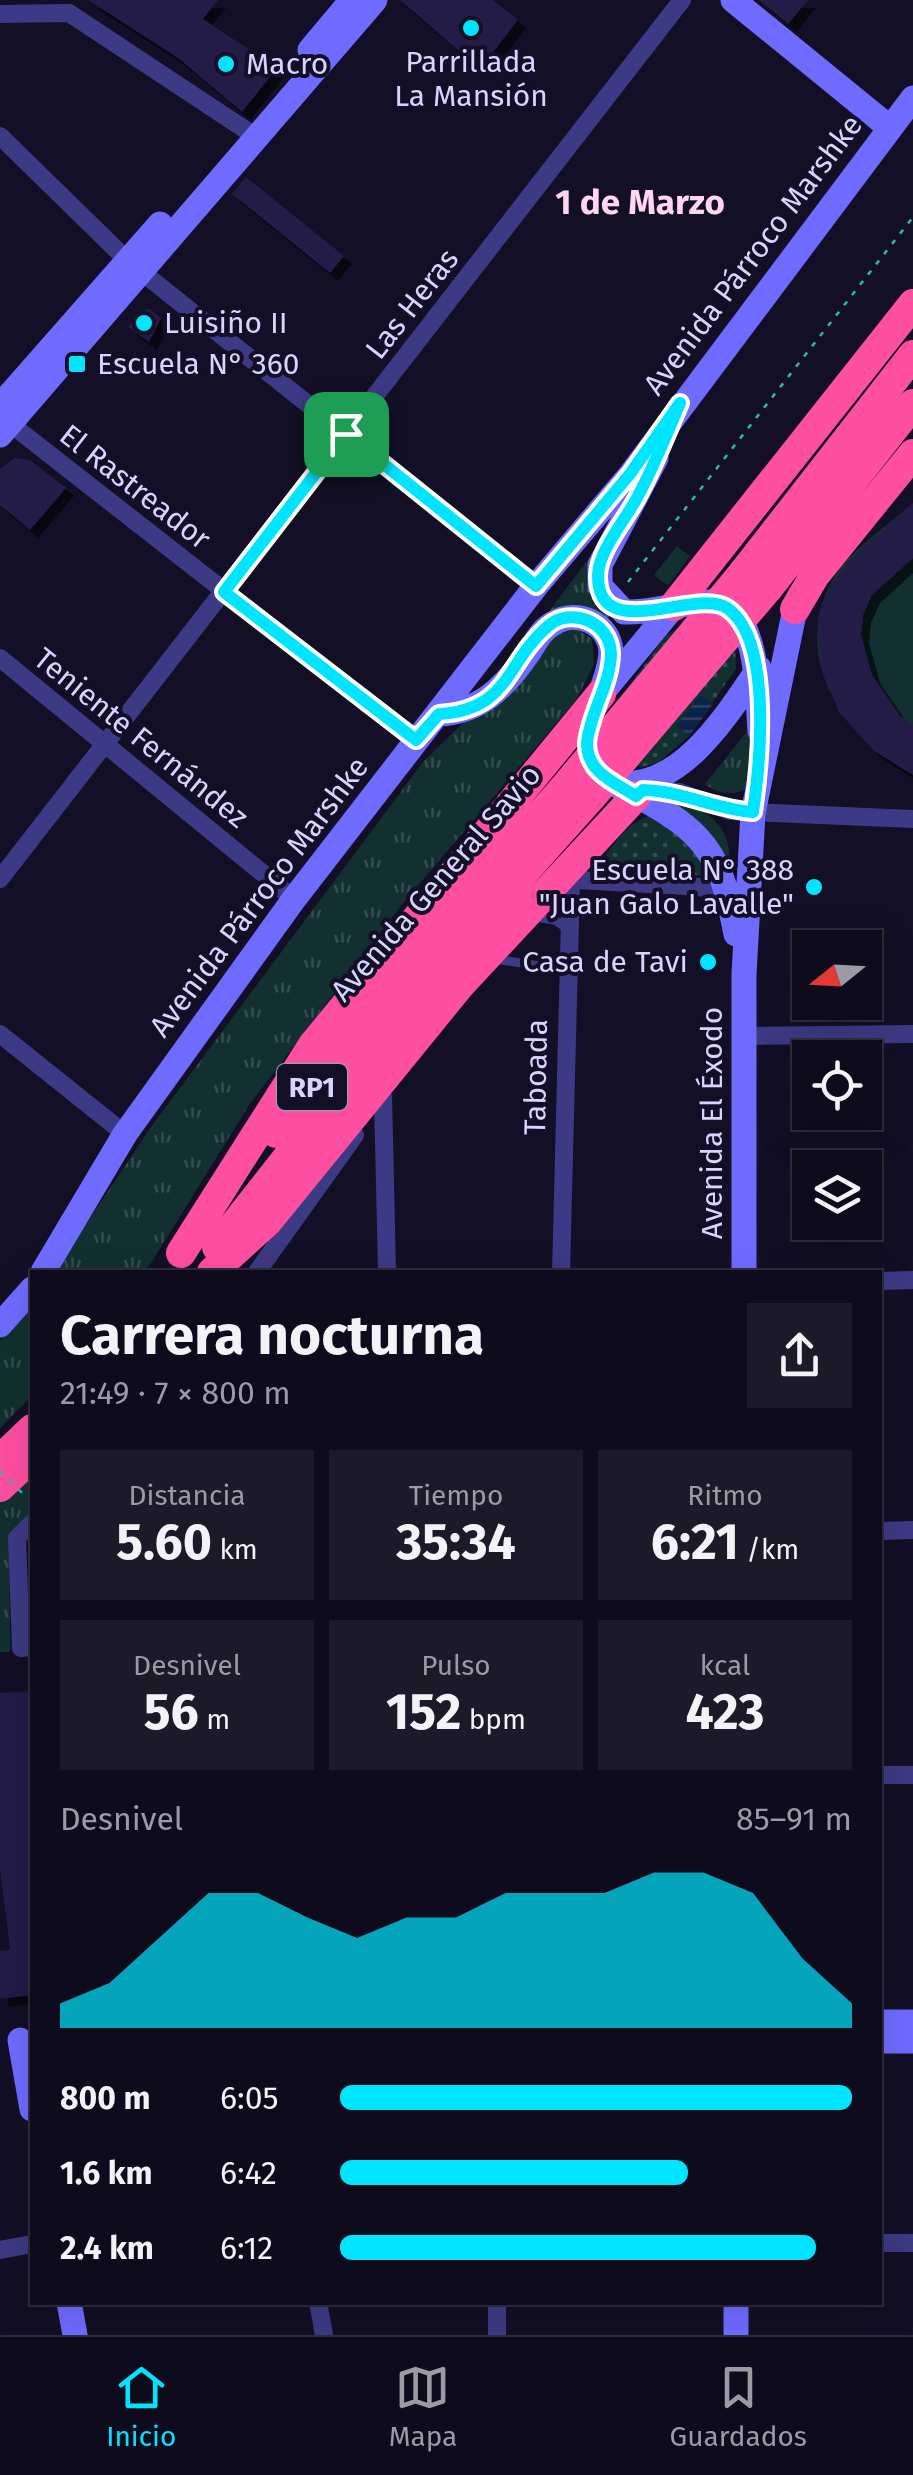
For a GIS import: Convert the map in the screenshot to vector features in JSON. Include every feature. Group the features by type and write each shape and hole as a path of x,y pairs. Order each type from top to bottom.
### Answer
{"highway":[{"path":"674,606 913,304"},
{"name":"Avenida General Savio","path":"855,452 913,355"},
{"name":"Avenida General Savio","path":"181,1266 493,928 743,573 855,452 913,404"},
{"path":"795,609 815,575 913,454"},
{"path":"181,1266 313,1045 601,694"},
{"path":"214,1270 267,1222 493,928 565,880 638,787"},
{"path":"0,1460 30,1430"},
{"path":"11,1490 30,1460"}],"main road":[{"path":"252,133 352,0"},
{"path":"6,410 375,0"},
{"path":"733,0 890,128"},
{"name":"Avenida Párroco Marshke","path":"44,1270 125,1134 294,899 536,586 630,474 913,98"},
{"name":"Avenida El Éxodo","path":"680,403 598,572 602,590 620,610 645,612 714,602 732,612 750,640 760,764"},
{"path":"601,694 674,606"},
{"path":"439,714 476,707 502,687 548,626 568,617 590,621 608,638 611,656 590,722 587,754 599,773 638,787 680,768 755,673 795,609"},
{"name":"Avenida El Éxodo","path":"744,1270 744,974 753,812 795,609"},
{"name":"Avenida El Éxodo","path":"638,787 680,819 718,862 744,974"},
{"path":"0,1326 30,1291"},
{"path":"882,2022 913,2022"},
{"path":"17,2040 30,2100"},
{"path":"882,2041 913,2041"},
{"path":"70,2305 76,2335"},
{"path":"736,2305 736,2335"}],"street":[{"name":"Las Heras","path":"0,879 682,0"},
{"path":"0,14 69,13 252,133"},
{"path":"0,136 135,267 536,586"},
{"name":"El Rastreador","path":"6,410 224,592 416,740"},
{"name":"Teniente Fernández","path":"0,658 294,899"},
{"path":"638,787 679,792 730,810 913,820"},
{"path":"565,880 701,887 719,897 737,937"},
{"name":"Taboada","path":"561,1270 568,930 565,880"},
{"path":"264,1268 493,928"},
{"path":"0,1034 125,1134"},
{"path":"746,1036 913,1034"},
{"path":"382,1096 387,1270"},
{"path":"882,1281 913,1280"},
{"path":"27,1648 17,1538 30,1525"},
{"path":"882,1531 913,1530"},
{"path":"882,1776 913,1775"},
{"path":"882,2243 913,2242"},
{"path":"0,2250 30,2244"},
{"path":"319,2305 324,2335"},
{"path":"496,2305 497,2335"}],"lane":[{"path":"493,928 555,920 568,930"},
{"path":"493,928 566,970"}],"path":[{"path":"620,591 913,216"},
{"path":"0,1471 11,1490"}],"green space":[{"path":"913,503 913,775 865,740 845,717 820,664 817,635 821,606 841,567"},
{"path":"677,546 690,556 668,586 654,575"},
{"path":"592,554 600,604 611,615 607,620 579,609 548,613"},
{"path":"694,620 735,639 736,669 689,736 658,763 641,767 625,764 605,719 666,635"},
{"path":"573,626 592,639 594,664 577,699 403,903 249,1105 151,1263 145,1270 55,1270 151,1127 423,762 462,724 491,711 556,631"},
{"path":"753,724 750,787 727,793 705,784"},
{"path":"671,805 695,809 714,820 726,837 730,861 712,836"},
{"path":"649,816 666,824 710,866 708,876 598,869 626,831"},
{"path":"30,1307 30,1398 0,1428 0,1340"},
{"path":"30,1471 30,1513 9,1536 10,1652 0,1652 0,1500"}],"water":[{"path":"701,694 713,704 689,736 677,725"}],"building":[{"path":"88,0 218,0 203,19 277,68 242,112 178,58"},
{"name":"Parrillada La Mansión","path":"400,0 493,0 518,20 480,69"},
{"path":"759,0 808,0 788,24"},
{"path":"246,177 344,256 330,273 232,194"},
{"name":"Luisiño II","path":"149,309 161,318 149,342 128,327 141,311"},
{"path":"15,458 30,460 66,488 30,530 0,505 0,469"},
{"path":"913,503 913,558 872,595 863,615 861,635 872,675 900,716 913,725 913,775 873,750 839,712 822,671 818,635 819,612 830,586 853,558"},
{"path":"30,1691 30,1995 0,1999 0,1951 10,1950 0,1868 0,1693"}],"place":[{"name":"Parrillada La Mansión","path":"471,28"},
{"name":"Macro","path":"226,64"},
{"name":"Luisiño II","path":"144,323"},
{"name":"Escuela N° 360","path":"77,364"},
{"name":"Escuela N° 388 \"Juan Galo Lavalle\"","path":"814,887"},
{"name":"Casa de Tavi","path":"708,962"}],"district":[{"name":"1 de Marzo","path":"640,202"}],"route":[{"path":"680,403 642,489 600,565 598,580 612,604 624,612 714,602 722,604 743,625 752,650 760,730 753,812 730,810 673,791 643,790 636,796 599,773 587,754 587,743 611,656 602,629 587,620 556,620 538,637 502,687 467,712 439,714 416,740 224,592 346,434 536,586 630,474 680,403"}]}
